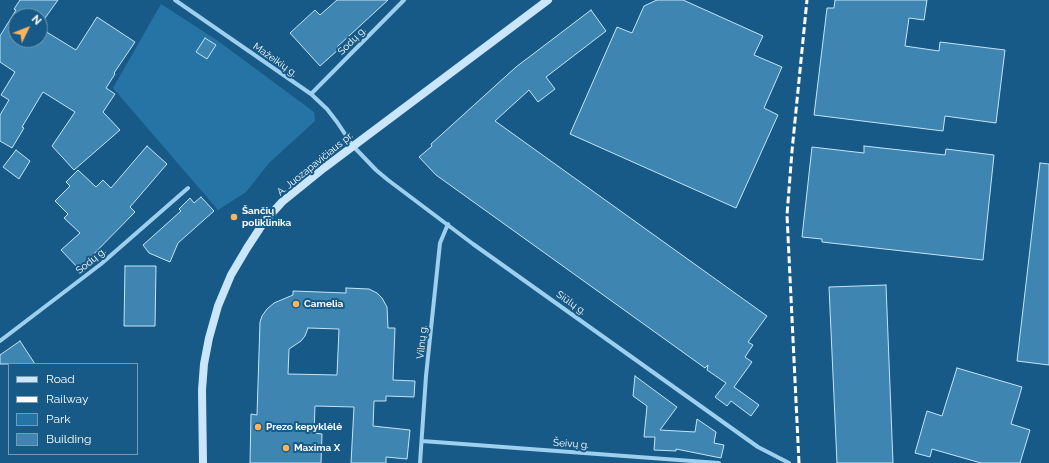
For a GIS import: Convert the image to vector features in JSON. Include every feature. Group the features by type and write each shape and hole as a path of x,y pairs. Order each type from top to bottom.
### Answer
{"main road":[{"name":"A. Juozapavičiaus pr.","path":"203,463 202,409 204,364 209,338 218,306 231,275 246,248 264,222 282,202 313,176 548,0"}],"street":[{"name":"Mažeikių g.","path":"175,0 311,94 327,109 353,146"},
{"name":"Sodų g.","path":"311,94 404,0"},
{"name":"Siūlų g.","path":"353,146 376,170 448,224 758,447 786,462"},
{"name":"Sodų g.","path":"0,341 100,264 188,188"},
{"name":"Vilnų g.","path":"420,463 427,368 440,243 448,224"},
{"name":"Šeivų g.","path":"422,441 719,463"}],"green space":[{"path":"161,4 218,41 314,112 315,121 269,163 246,192 218,210 113,88"}],"building":[{"path":"20,0 58,0 48,14 48,8 15,8"},
{"path":"337,0 388,0 337,47 339,49 320,66 290,33 315,10 320,15"},
{"path":"657,0 683,0 763,36 754,55 782,67 764,108 778,115 736,208 570,134 617,27 632,33 644,6"},
{"path":"835,0 927,0 924,20 909,18 905,46 939,51 940,42 1005,50 996,123 945,116 943,131 814,115 827,8 834,8"},
{"path":"591,10 606,31 546,77 555,89 538,102 529,90 495,121 767,316 748,342 753,345 745,357 752,362 734,387 759,405 751,416 731,401 727,406 715,397 726,383 707,370 708,365 705,368 436,175 419,157 432,146 431,144 516,67"},
{"path":"97,17 135,42 114,73 115,74 106,88 115,94 103,112 120,130 74,170 52,146 75,112 43,92 22,127 24,128 12,148 0,141 0,115 9,100 1,95 15,72 0,62 0,36 8,23 8,48 48,48 48,33 76,50"},
{"path":"205,38 216,45 207,59 196,52"},
{"path":"147,146 167,164 130,207 135,212 79,269 61,250 80,233 64,218 68,214 55,201 70,186 66,182 78,170 96,187 103,180 111,188"},
{"path":"864,146 945,155 946,149 994,155 983,260 822,242 822,239 802,237 812,147 864,153"},
{"path":"16,150 30,161 19,179 3,167"},
{"path":"1040,163 1049,164 1049,365 1017,361"},
{"path":"201,197 214,211 178,243 170,262 149,253 143,245 181,211 179,209 190,198 194,203"},
{"path":"125,266 156,266 155,326 124,326"},
{"path":"886,285 893,463 837,463 829,287"},
{"path":"346,288 369,289 377,293 382,298 387,307 388,328 395,328 393,380 415,381 414,397 386,396 386,401 374,401 373,426 410,430 407,459 386,457 386,463 351,463 354,407 315,406 314,433 322,434 321,463 250,463 251,414 257,415 260,322 262,316 274,303 293,295 293,291 346,293","holes":["308,328 339,329 337,375 288,374 289,349 301,341"]},
{"path":"20,341 34,363 0,364 0,355"},
{"path":"957,368 1022,387 1011,424 1030,430 1020,463 981,463 932,449 930,457 915,453 927,411 942,416"},
{"path":"635,376 677,407 660,430 695,432 697,419 716,432 714,443 724,445 721,458 676,449 676,451 654,450 655,437 644,437 647,406 633,396"}],"railway":[{"path":"799,463 787,215 807,0"}],"place":[{"name":"Šančių poliklinika","path":"234,217"},
{"name":"Camelia","path":"296,304"},
{"name":"Prezo kepyklėlė","path":"258,427"},
{"name":"Maxima X","path":"286,448"}]}
